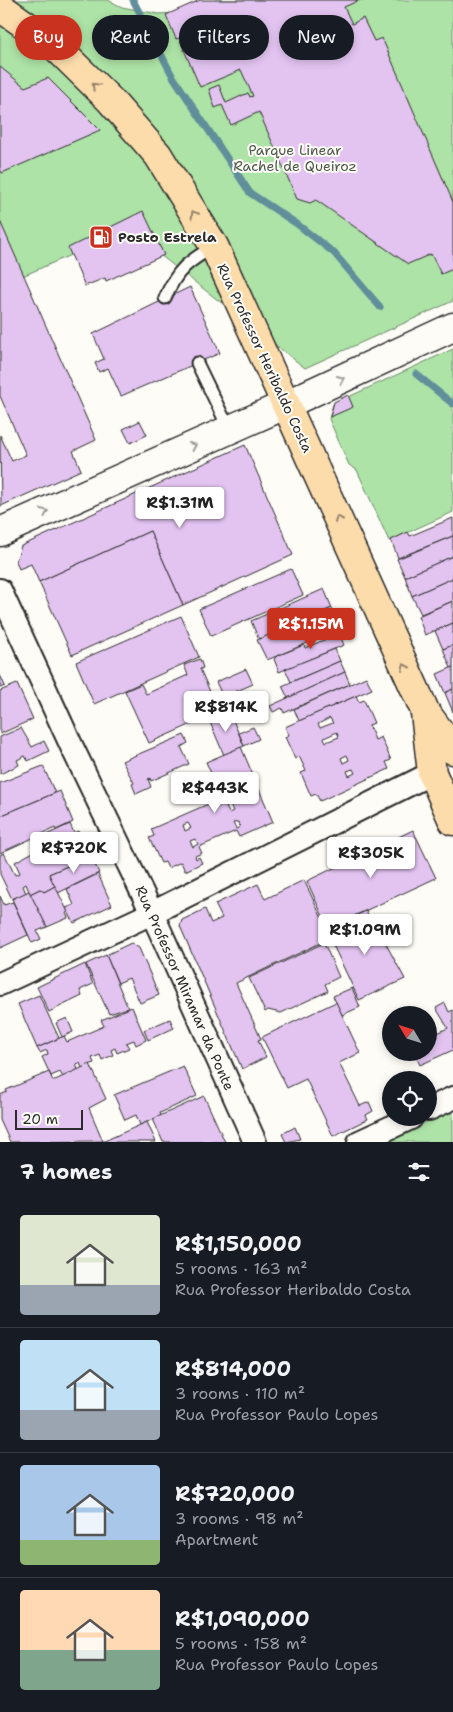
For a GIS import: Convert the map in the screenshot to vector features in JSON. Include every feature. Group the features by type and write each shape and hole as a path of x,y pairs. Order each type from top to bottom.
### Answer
{"main road":[{"name":"Rua Professor Heribaldo Costa","path":"0,7 54,45 110,100 158,155 214,246 424,711 453,750"},
{"path":"0,532 287,404 453,327"},
{"name":"Rua Professor Heribaldo Costa","path":"424,711 432,773 453,821"}],"street":[{"name":"Rua Professor Miramar da Ponte","path":"0,590 72,747 152,913 254,1142"},
{"path":"0,984 152,913 432,773"},
{"path":"437,1105 453,1098"},
{"path":"359,1142 394,1126"}],"lane":[{"path":"165,298 173,279 187,262 214,246"},
{"path":"197,363 229,430"}],"green space":[{"name":"Parque Linear Rachel de Queiroz","path":"0,0 108,0 122,7 158,14 175,13 216,0 453,0 453,301 305,368 146,244 107,239 0,286"},
{"path":"453,349 453,512 389,541 357,470 349,465 329,419 333,404"},
{"path":"453,1110 453,1142 381,1142 417,1126 437,1126 437,1117"}],"building":[{"path":"200,0 360,0 344,7 348,15 279,15 279,60 354,60 354,23 363,18 374,41 382,38 453,202 453,269 441,274 431,254 408,264 316,200 310,203 297,199 259,112 231,125 222,105 215,108 209,89 219,85 226,103 248,93 250,97 253,96 241,70 200,87 188,60 269,60 269,15 179,15 179,38 176,39 169,22 169,15 166,15"},
{"path":"0,67 25,87 48,78 100,130 2,173 0,169"},
{"path":"143,211 164,255 106,281 105,278 85,286 68,248"},
{"path":"0,221 96,440 73,451 81,470 1,506 0,435 12,461 26,455 0,396"},
{"path":"190,287 220,353 121,396 108,368 99,372 95,363 104,359 93,334"},
{"path":"348,395 353,407 330,417 334,402"},
{"path":"140,421 147,435 130,443 123,429"},
{"path":"245,445 293,555 183,605 150,531 39,582 31,564 19,569 16,561 21,546"},
{"path":"453,518 453,536 398,558 391,540 408,532 410,536"},
{"path":"150,531 183,605 72,655 39,582"},
{"path":"453,536 453,556 405,577 397,559"},
{"path":"453,556 453,578 412,596 405,577"},
{"path":"291,569 303,595 211,636 199,609"},
{"path":"453,578 453,601 421,614 412,596"},
{"path":"324,589 332,608 259,640 251,621"},
{"path":"453,601 453,623 425,635 418,616"},
{"path":"332,608 341,629 267,660 257,640"},
{"path":"181,616 199,657 94,704 76,662"},
{"path":"453,623 453,645 443,649 435,631"},
{"path":"346,626 350,634 341,638 344,645 279,672 274,659 277,656 304,645 305,648 331,637 329,633"},
{"path":"453,645 453,667 451,668 443,649"},
{"path":"335,649 340,661 291,682 285,669"},
{"path":"200,659 203,668 200,669 219,712 149,743 125,691 141,684 146,694 188,675 184,665"},
{"path":"340,661 345,672 288,698 282,686"},
{"path":"453,667 453,689 445,693 437,674"},
{"path":"246,669 253,684 223,697 216,682"},
{"path":"345,672 350,684 284,713 282,708 273,712 270,706"},
{"path":"0,675 5,686 0,688"},
{"path":"366,677 372,689 299,721 294,709"},
{"path":"17,684 33,719 0,734 0,691"},
{"path":"453,689 453,712 445,693"},
{"path":"356,696 359,702 364,700 374,723 369,725 375,740 381,737 391,760 386,762 389,769 320,801 316,794 311,796 301,773 306,771 299,756 295,759 285,737 289,735 285,727","holes":["330,718 333,723 320,728 318,724","337,732 339,737 326,742 324,738","347,755 349,760 343,763 341,758","353,769 355,773 349,776 347,771"]},
{"path":"229,711 244,746 224,755 209,720"},
{"path":"253,727 259,739 244,746 239,733"},
{"path":"21,728 32,747 44,741 49,751 28,761 25,756 17,760 19,765 0,774 0,737"},
{"path":"184,735 188,743 181,747 189,764 151,781 150,778 148,779 151,787 136,794 132,784 134,783 122,761"},
{"path":"241,747 273,822 239,837 236,831 199,847 202,853 195,856 196,859 199,857 202,863 185,871 181,862 168,868 165,862 161,863 149,838 154,836 151,829 222,798 206,762","holes":["230,805 233,811 229,813 226,807","238,822 240,827 236,829 233,823","188,823 191,828 185,831 183,825","195,839 198,844 193,847 190,841"]},
{"path":"43,766 55,793 0,816 0,783"},
{"path":"60,791 73,822 56,830 55,828 0,853 0,816"},
{"path":"70,824 74,833 78,831 84,845 79,847 84,859 49,874 55,886 44,892 40,889 30,894 26,884 23,886 26,893 12,899 0,874 0,855 4,853 15,875 20,873 15,862 37,850 33,841"},
{"path":"413,830 436,878 328,928 307,881"},
{"path":"91,856 99,873 58,893 49,874"},
{"path":"98,874 112,905 74,923 66,908 74,905 67,889"},
{"path":"304,880 331,938 236,983 261,1039 258,1040 266,1057 242,1069 180,926 182,920 205,909 211,923 222,918 215,904 258,884 265,899"},
{"path":"55,886 68,912 66,913 68,918 47,927 30,894 40,889 44,892"},
{"path":"29,891 47,927 37,931 41,939 32,943 12,899"},
{"path":"0,896 4,905 13,902 28,935 0,948"},
{"path":"366,911 371,923 374,922 405,979 359,1000 333,945 336,943 329,928"},
{"path":"131,943 139,948 159,995 140,1003 129,978 118,983 106,955"},
{"path":"324,943 339,977 325,984 328,991 281,1013 268,1010 265,1012 249,978"},
{"path":"106,955 128,1008 109,1014 86,964"},
{"path":"85,964 93,984 80,990 82,996 49,1012 37,987"},
{"path":"352,988 360,1007 342,1015 333,996"},
{"path":"39,995 59,1038 37,1048 18,1004"},
{"path":"336,1002 360,1053 339,1063 360,1106 369,1102 373,1111 366,1115 368,1119 333,1136 306,1079 287,1088 262,1037"},
{"path":"445,1003 449,1012 453,1010 453,1050 438,1057 438,1033 448,1028 438,1011 438,1007"},
{"path":"132,1007 146,1040 136,1045 134,1040 126,1043 129,1048 117,1053 115,1048 111,1050 113,1055 102,1060 100,1055 92,1058 94,1063 82,1068 80,1063 76,1064 78,1070 63,1077 60,1072 51,1076 42,1057 48,1054 47,1050 40,1053 37,1048 64,1036 67,1042 104,1026 101,1020"},
{"path":"67,1018 73,1032 62,1037 56,1023"},
{"path":"170,1019 174,1028 148,1040 144,1030"},
{"path":"418,1061 429,1061 420,1065"},
{"path":"90,1064 106,1099 89,1108 103,1141 10,1142 0,1120 0,1095 7,1092 6,1090 49,1072 53,1081"},
{"path":"183,1066 197,1096 160,1113 161,1116 140,1125 136,1115 125,1120 114,1095"},
{"path":"204,1096 225,1142 163,1142 153,1119"},
{"path":"147,1122 156,1142 102,1142 140,1125"},
{"path":"295,1127 300,1139 286,1142 282,1134"}],"waterway":[{"path":"133,0 172,75 250,193 297,224 334,253 380,307"},
{"path":"416,374 453,404"}],"place":[{"name":"Posto Estrela","path":"101,237"}]}
